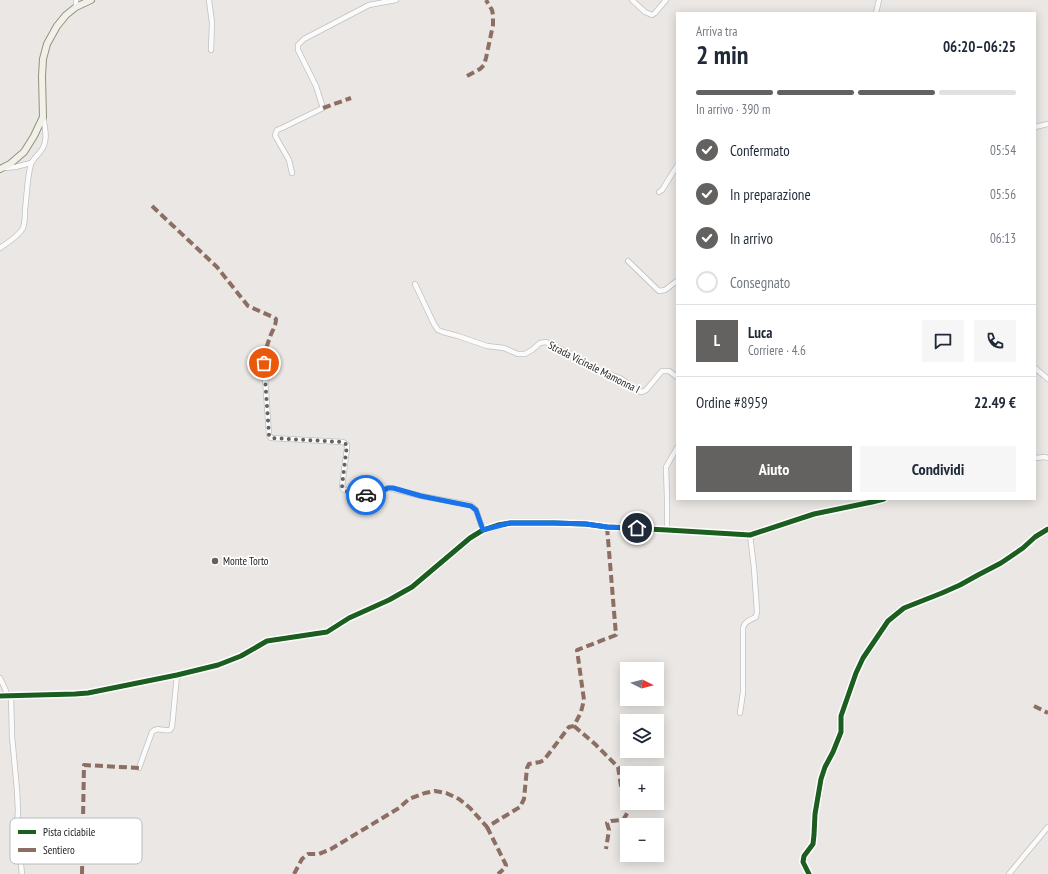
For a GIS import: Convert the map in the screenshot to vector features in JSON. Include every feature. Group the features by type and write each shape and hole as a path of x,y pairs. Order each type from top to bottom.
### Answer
{"main road":[{"path":"2,169 24,152 43,117 42,76 43,59 47,44 57,26 76,3 92,0"}],"street":[{"path":"209,0 212,23 211,50"},
{"path":"292,173 289,160 275,134 277,130 323,108 316,86 298,50 298,45 304,40 369,5 396,0"},
{"path":"632,0 645,12 652,15 655,14 666,0"},
{"path":"876,12 879,0"},
{"path":"0,248 12,240 22,228 31,163 42,151 46,141 46,131 43,117"},
{"path":"1036,127 1048,124"},
{"path":"2,169 31,163"},
{"path":"659,192 662,190 676,168"},
{"path":"628,261 659,291 665,290 676,281"},
{"name":"Strada Vicinale Mamonna I","path":"415,284 434,324 438,330 443,332 487,346 504,348 518,354 525,354 540,343 546,342 594,368 620,378 638,391 642,392 646,390 662,371 669,371 676,376"},
{"path":"264,363 269,435 271,438 343,442 347,445 347,448 342,486 343,489 348,492 373,495 388,488 393,488 421,496 471,506 476,510 483,530"},
{"path":"1036,369 1048,379"},
{"path":"666,530 666,467 676,450"},
{"path":"1036,458 1048,458"},
{"path":"0,696 88,693 177,676 218,665 241,656 267,641 327,632 349,618 389,600 412,587 470,538 483,530 510,523 586,524 607,527 750,535 814,514 880,500"},
{"path":"809,874 803,862 804,856 813,844 815,814 821,779 841,732 841,716 856,673 863,658 888,622 904,608 942,594 1001,563 1048,529"},
{"path":"740,713 743,692 742,628 746,621 756,617 757,611 750,535"},
{"path":"139,768 152,732 155,729 168,731 172,726 177,676"},
{"path":"0,678 10,696 18,818"},
{"path":"1009,874 1048,827"},
{"path":"21,864 22,874"}],"marked path":[{"path":"467,76 480,69 484,65 486,58 493,25 492,10 486,0"},
{"path":"323,108 351,98"},
{"path":"152,206 217,267 248,306 276,319 267,347 264,363"},
{"path":"294,874 302,859 308,854 319,854 331,849 399,808 409,799 425,793 435,791 446,793 459,799 470,808 487,827 520,807 524,799 527,768 529,764 544,760 569,727 574,726 581,712 584,700 577,650 616,635 607,527"},
{"path":"1034,706 1048,713"},
{"path":"574,726 618,767 628,812 623,820 611,821 607,823 609,830 606,849"},
{"path":"83,818 84,765 139,768"},
{"path":"487,827 506,865 505,868 498,874"},
{"path":"82,864 82,874"}],"cycle path":[{"path":"0,696 88,693 218,665 241,656 267,641 327,632 349,618 389,600 412,587 470,538 483,530 498,525 511,523 586,524 607,527 750,535 814,514 880,500"},
{"path":"809,874 803,862 804,856 813,844 815,814 821,779 841,732 841,716 856,673 863,658 888,621 904,608 960,585 1001,563 1048,529"}],"way so far":[{"path":"264,363 269,435 271,438 343,442 347,445 342,486 343,489 348,492 366,495"}],"place":[{"name":"Monte Torto","path":"215,561"}],"route":[{"path":"366,495 373,495 388,488 393,488 421,496 471,506 475,508 483,530 510,523 586,524 607,527 637,528"}]}
